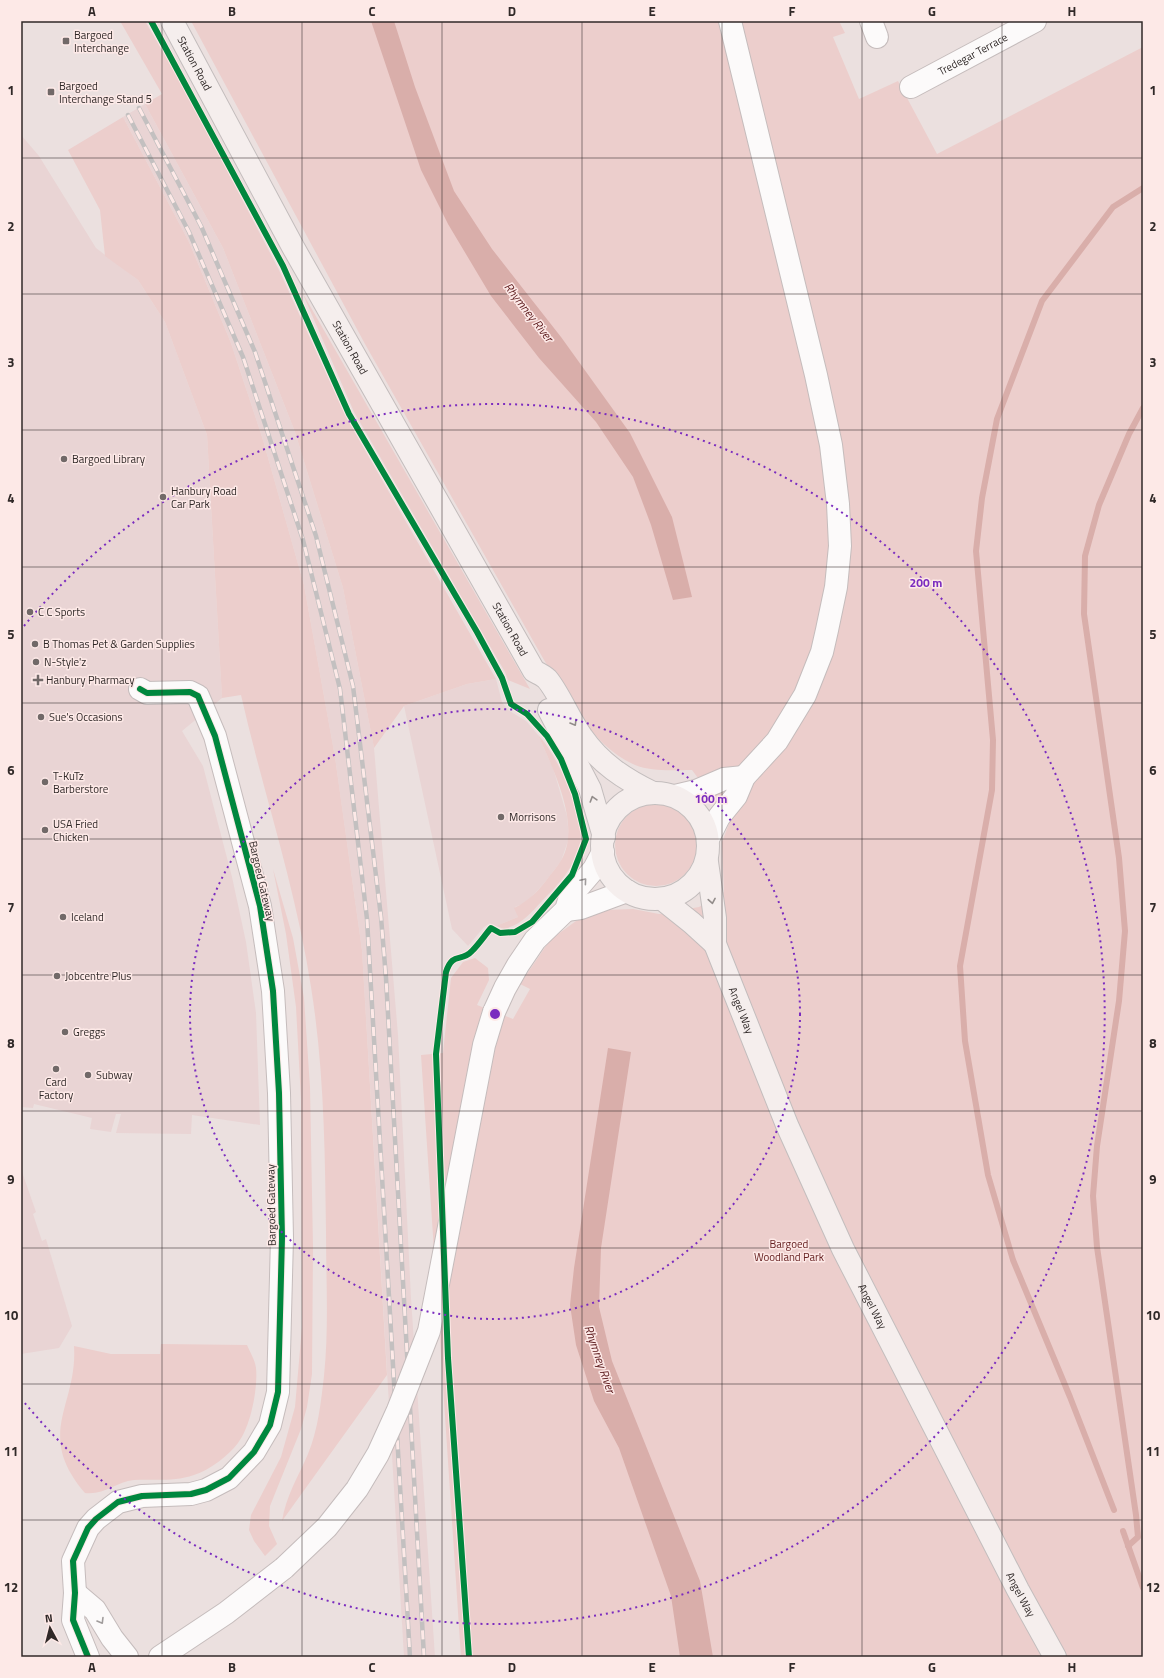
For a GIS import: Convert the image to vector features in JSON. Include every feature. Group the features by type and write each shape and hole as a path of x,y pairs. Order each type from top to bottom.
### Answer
{"main road":[{"name":"Station Road","path":"172,21 293,247 534,671 535,685 554,718 590,790 603,844"},
{"name":"Station Road","path":"534,671 546,679 582,738 600,758 619,775 653,793"},
{"path":"653,793 665,793 675,796 696,811 703,823 708,839 707,862 692,885 678,894 662,899 644,898 627,891 613,879 605,863 603,844 606,826 616,811 640,794 653,793"},
{"name":"Angel Way","path":"707,862 714,918 715,944 787,1125 843,1249 1018,1590 1055,1657"},
{"name":"Angel Way","path":"662,899 715,944"}],"street":[{"path":"708,839 719,817 736,796 744,777 777,741 805,695 822,652 836,587 840,546 838,504 831,445 814,367 730,21"},
{"name":"Tredegar Terrace","path":"911,87 1035,21"},
{"name":"Bargoed Gateway","path":"88,1657 73,1620 75,1593 73,1561 82,1538 96,1519 118,1502 142,1496 191,1494 206,1490 229,1478 254,1452 270,1425 278,1392 282,1238 279,1093 273,991 260,906 215,736 198,696 190,692 147,693 140,689"},
{"path":"675,796 696,791 724,779 744,777"},
{"path":"160,1657 226,1613 284,1568 327,1528 357,1488 378,1454 398,1410 429,1331 484,1045 494,1012 518,965 535,940 566,910 570,897 594,869 603,844"},
{"path":"566,910 581,908 627,891"},
{"path":"75,1593 95,1610 112,1638 127,1657"}],"shaded area":[{"path":"145,104 223,248 295,432 343,588 374,748 398,1035 411,1298 435,1657 404,1657 362,950 335,757 304,585 263,440 231,343 189,242 123,117"},
{"path":"21,135 39,156 96,248 138,280 165,322 207,435 222,698 182,731 203,766 232,877 246,942 256,1013 260,1125 192,1115 191,1134 116,1133 121,1114 116,1114 111,1132 90,1129 92,1118 34,1104 33,1108 21,1107"},
{"path":"496,679 502,702 508,710 526,721 538,735 553,768 567,816 569,838 561,861 545,882 527,902 515,907 518,917 496,926 490,923 484,927 468,946 452,929 404,706 467,684"},
{"path":"21,1169 36,1212 33,1214 42,1241 46,1239 72,1326 59,1348 21,1354"}],"green space":[{"path":"120,21 145,21 181,83 279,270 346,417 496,679 467,684 404,706 374,748 343,588 295,432 223,248 145,104 162,94"},
{"name":"Bargoed Woodland Park","path":"191,21 839,21 845,33 833,37 859,99 898,81 937,154 1143,47 1143,1657 461,1657 421,1055 443,1053 451,978 463,962 475,958 488,968 489,980 477,1005 513,1019 530,989 520,984 550,940 576,921 605,910 633,909 659,914 699,907 724,892 722,842 730,821 692,770 656,770 635,765 620,757 606,746 582,720 544,660 365,344"},
{"path":"123,117 189,242 231,343 263,440 304,585 335,757 362,950 387,1375 282,1521 289,1495 308,1454 317,1426 326,1358 326,1201 319,1048 305,950 297,913 241,695 222,698 207,435 165,322 138,280 105,256 100,210 68,150"},
{"path":"302,292 530,689 508,680 505,672 354,412"},
{"path":"538,735 553,756 568,786 574,802 581,832 580,843 578,852 566,875 525,918 516,925 504,929 496,926 518,917 514,908 529,899 541,887 563,857 566,849 568,821 565,806 556,776"},
{"path":"656,804 672,807 685,816 694,829 697,845 694,861 685,874 672,883 656,886 640,883 627,874 618,861 615,845 618,829 627,816 640,807"},
{"path":"273,869 293,938 304,998 310,1087 313,1247 312,1374 307,1407 301,1429 270,1506 269,1526 277,1544 265,1556 254,1541 249,1530 251,1515 281,1457 295,1407 302,1327 301,1100 296,1007 286,934"},
{"path":"161,1344 247,1345 255,1362 256,1386 253,1407 243,1436 224,1458 200,1473 179,1479 128,1481 99,1492 85,1493 70,1472 62,1453 60,1436 62,1420 74,1367 74,1346 111,1354 160,1354"}],"water":[{"name":"Rhymney River","path":"371,21 394,21 415,87 454,191 492,249 561,337 630,433 672,517 692,597 673,600 651,525 633,477 596,422 539,358 491,296 448,224 421,170"},
{"name":"Rhymney River","path":"608,1048 631,1052 601,1248 599,1307 612,1361 700,1581 713,1657 680,1657 671,1596 619,1448 594,1401 576,1345 570,1305 574,1268"}],"waterway":[{"path":"1114,1510 1070,1397 1013,1260 988,1175 965,1041 960,966 992,790 993,740 976,551 982,498 997,419 1042,301 1113,207 1143,188"},
{"path":"1128,1546 1138,1537 1136,1515 1097,1247 1093,1196 1097,1146 1119,1001 1125,931 1119,858 1084,614 1085,556 1099,505 1129,434 1143,408"},
{"path":"1123,1531 1143,1588"}],"railway":[{"path":"139,108 201,226 255,352 316,536 353,686 381,917 386,978 424,1657"},
{"path":"128,115 189,232 243,357 303,540 340,689 367,919 410,1657"}],"cycle path":[{"path":"151,21 283,266 349,414 477,632 502,678 511,704 527,714 547,736 561,759 575,794 586,839 572,875 532,922 515,932 500,933 491,928 472,951 464,956 454,959 446,972 436,1054 448,1358 469,1657"},
{"path":"88,1657 73,1620 75,1593 73,1561 88,1528 96,1519 118,1502 142,1496 191,1494 206,1490 229,1478 254,1452 270,1425 278,1392 282,1238 279,1093 273,991 260,906 215,736 198,696 190,692 147,693 140,689"}],"place":[{"name":"Bargoed Interchange","path":"66,41"},
{"name":"Bargoed Interchange Stand 5","path":"51,92"},
{"name":"Bargoed Library","path":"64,459"},
{"name":"Hanbury Road Car Park","path":"163,497"},
{"name":"C C Sports","path":"30,612"},
{"name":"B Thomas Pet & Garden Supplies","path":"35,644"},
{"name":"N-Style'z","path":"36,662"},
{"name":"Hanbury Pharmacy","path":"38,680"},
{"name":"Sue's Occasions","path":"41,717"},
{"name":"T-KuTz Barberstore","path":"45,782"},
{"name":"Morrisons","path":"501,817"},
{"name":"USA Fried Chicken","path":"45,830"},
{"name":"Iceland","path":"63,917"},
{"name":"Jobcentre Plus","path":"57,976"},
{"name":"Greggs","path":"65,1032"},
{"name":"Card Factory","path":"56,1069"},
{"name":"Subway","path":"88,1075"}]}
